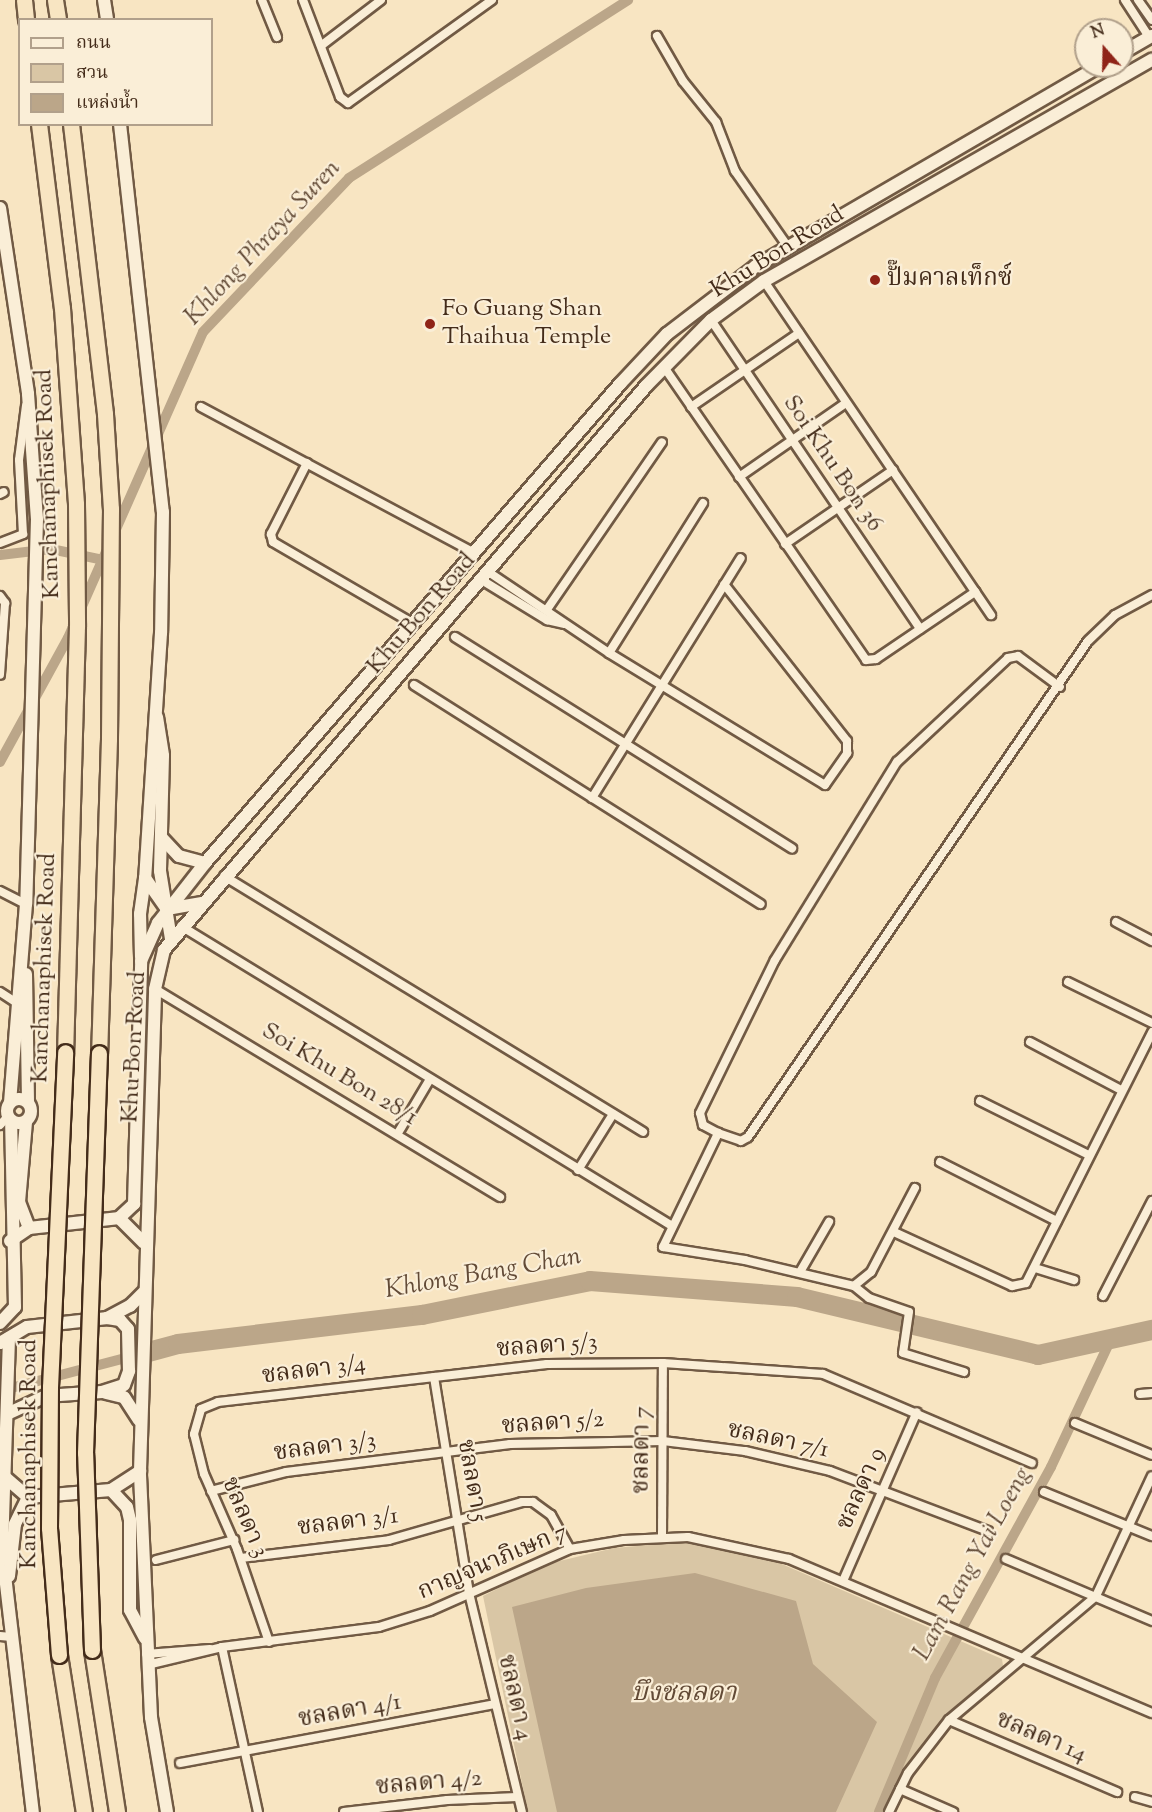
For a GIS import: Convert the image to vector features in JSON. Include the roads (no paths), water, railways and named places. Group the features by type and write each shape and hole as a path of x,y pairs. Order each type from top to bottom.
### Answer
{"highway":[{"path":"24,0 26,18"},
{"path":"55,0 58,18"},
{"name":"Kanchanaphisek Road","path":"39,126 72,416 77,591 65,1052 50,1387 49,1528 59,1655 84,1812"},
{"path":"71,126 105,414 111,509 109,739 85,1453 92,1650 117,1812"}],"main road":[{"path":"104,0 107,18"},
{"path":"1134,46 1151,36"},
{"name":"Khu Bon Road","path":"135,1371 144,1334 144,1243 151,1186 156,989 160,959 181,926 664,367 711,320 764,281 1152,60"},
{"name":"Khu Bon Road","path":"119,1218 134,1204 138,1190 141,961 167,909 205,863 473,552 667,334 756,266 1078,78"},
{"path":"120,126 160,460 164,558 157,717 145,878 140,914 141,961"},
{"path":"901,181 910,197"},
{"path":"0,208 28,394 35,470 26,904 23,955 6,1114 10,1240 15,1307 27,1327"},
{"path":"157,717 163,756 160,871 171,939"},
{"path":"161,837 179,856 205,863"},
{"path":"145,878 167,909"},
{"path":"167,909 200,903"},
{"path":"23,955 28,1102 32,1110 26,1122 19,1202 29,1228"},
{"path":"6,1114 19,1099 28,1102"},
{"path":"6,1114 26,1122"},
{"path":"10,1240 29,1228 119,1218 144,1243"},
{"path":"8,1578 2,1550 6,1478 3,1461 8,1414 10,1352 5,1340 27,1327 107,1318 130,1306 145,1291"},
{"path":"0,1323 15,1307"},
{"path":"107,1318 125,1324 135,1371 140,1421 145,1638 167,1812"},
{"path":"8,1414 46,1396 102,1392 124,1385 135,1371"},
{"path":"102,1392 124,1397 140,1421"},
{"path":"6,1478 28,1497 111,1490 140,1471"},
{"path":"111,1490 127,1507 130,1520 130,1610 145,1638"},
{"path":"28,1497 15,1524 8,1578 6,1637 33,1812"}],"street":[{"path":"262,0 277,37"},
{"path":"303,0 340,97 352,103 488,1"},
{"path":"322,45 381,0"},
{"path":"1125,0 1151,36"},
{"path":"1138,0 1152,20"},
{"path":"657,36 683,81 716,122 735,171 788,247"},
{"path":"764,281 991,615"},
{"name":"Soi Khu Bon 36","path":"711,320 920,629"},
{"path":"692,407 799,333"},
{"path":"664,367 866,660 876,659 975,592"},
{"path":"0,543 22,537 19,453 28,394"},
{"path":"739,477 846,403"},
{"path":"201,407 473,552"},
{"path":"548,608 662,441"},
{"path":"307,463 271,534 273,542 412,623"},
{"path":"785,544 893,470"},
{"path":"609,653 703,503"},
{"path":"592,798 741,558"},
{"path":"484,575 548,608 564,624 820,786 827,783 849,745 724,584"},
{"path":"484,575 546,620 564,624"},
{"path":"1060,687 1018,656 1008,658 897,762 776,960 700,1113 703,1125 741,1141 751,1132 1060,687 1088,641 1115,615 1152,595"},
{"path":"0,596 5,603 0,675"},
{"path":"455,637 792,848"},
{"path":"414,685 761,904"},
{"path":"224,876 643,1132"},
{"path":"0,891 26,904"},
{"path":"1116,922 1152,941"},
{"path":"181,926 672,1226"},
{"path":"1068,982 1152,1023"},
{"name":"Soi Khu Bon 28/1","path":"156,989 398,1133 500,1197"},
{"path":"0,992 17,1003"},
{"path":"894,1232 1012,1286 1026,1284 1152,1032"},
{"path":"1029,1042 1121,1090"},
{"path":"398,1133 430,1079"},
{"path":"980,1101 1089,1155"},
{"path":"578,1170 613,1114"},
{"path":"718,1133 663,1245 668,1251 745,1260 854,1286 869,1298 905,1310 911,1317 901,1349 964,1372"},
{"path":"940,1162 1057,1221"},
{"path":"854,1286 866,1280 894,1232 915,1188"},
{"path":"1103,1296 1152,1201"},
{"path":"800,1272 829,1222"},
{"path":"1035,1268 1074,1280"},
{"name":"ชลลดา 5/3","path":"434,1377 547,1364 663,1363 823,1374 917,1412 1032,1463"},
{"name":"ชลลดา 7","path":"662,1537 663,1363"},
{"name":"ชลลดา 3/4","path":"201,1409 218,1402 434,1377"},
{"name":"ชลลดา 5","path":"434,1377 469,1593"},
{"path":"1140,1394 1152,1393"},
{"name":"ชลลดา 3","path":"201,1409 194,1434 211,1491 241,1558 269,1642"},
{"name":"ชลลดา 9","path":"843,1581 917,1412"},
{"path":"1075,1423 1152,1455"},
{"name":"ชลลดา 5/2","path":"446,1453 543,1441 663,1441"},
{"name":"ชลลดา 7/1","path":"663,1441 787,1460 883,1489 988,1531"},
{"name":"ชลลดา 3/3","path":"211,1491 286,1472 446,1453"},
{"path":"889,1812 900,1789 949,1720 1096,1596 1131,1527 1152,1476"},
{"path":"1044,1492 1152,1536"},
{"name":"ชลลดา 3/1","path":"241,1558 389,1540 459,1523 511,1504 533,1503 551,1515 570,1549"},
{"name":"กาญจนาภิเษก 7","path":"147,1659 379,1627 469,1593 570,1549 662,1537 757,1549 843,1581 1152,1713"},
{"path":"156,1560 234,1540"},
{"path":"1006,1559 1152,1621"},
{"name":"ชลลดา 4","path":"469,1593 522,1812"},
{"path":"222,1647 258,1812"},
{"name":"ชลลดา 4/1","path":"180,1762 495,1704"},
{"name":"ชลลดา 14","path":"949,1720 1117,1792"},
{"path":"900,1789 953,1812"},
{"name":"ชลลดา 4/2","path":"344,1812 517,1797"},
{"path":"1135,1797 1152,1802"}],"water":[{"name":"บึงชลลดา","path":"695,1573 796,1601 813,1664 877,1722 836,1812 557,1812 512,1607 586,1588"}],"waterway":[{"name":"Khlong Phraya Suren","path":"0,762 68,638 203,332 349,178 628,0"},
{"path":"0,555 51,549 103,560"},
{"name":"Khlong Bang Chan","path":"141,1354 178,1344 422,1315 590,1281 797,1297 1038,1355 1152,1330"},
{"name":"Lam Rang Yai Loeng","path":"879,1812 935,1678 1051,1467 1111,1339"},
{"name":"Khlong Bang Chan","path":"0,1391 141,1354"}],"place":[{"name":"ปั๊มคาลเท็กซ์","path":"875,280"},
{"name":"Fo Guang Shan Thaihua Temple","path":"430,324"}]}
